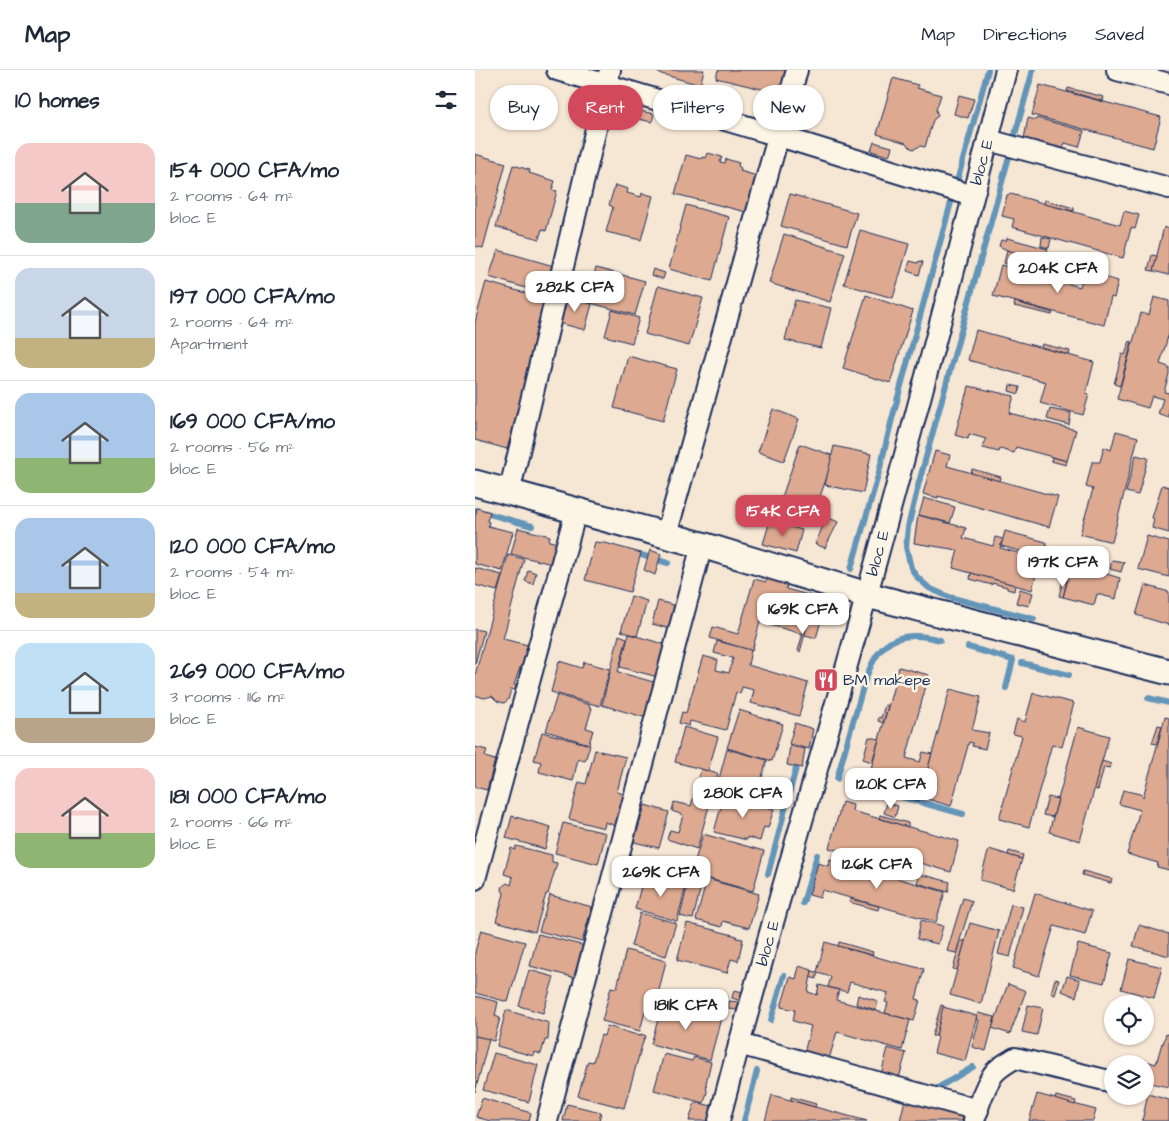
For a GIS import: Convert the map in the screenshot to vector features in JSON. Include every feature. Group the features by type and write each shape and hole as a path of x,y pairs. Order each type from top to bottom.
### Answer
{"street":[{"path":"557,70 608,77 779,136 973,196"},
{"path":"666,535 797,70"},
{"name":"bloc E","path":"719,1121 739,1044 867,595 956,265 1006,70"},
{"path":"1117,70 1169,84"},
{"path":"509,493 608,77"},
{"path":"988,140 1169,188"},
{"path":"475,483 702,545 867,595 1169,672"},
{"path":"475,879 576,511"},
{"path":"547,1121 702,545"},
{"path":"739,1044 976,1115 993,1075 1003,1065 1015,1058 1104,1080"}],"building":[{"path":"658,70 704,70 700,85 658,73"},
{"path":"718,70 789,70 785,85 753,85 753,87 716,78"},
{"path":"893,78 918,85 917,88 941,95 936,110 938,116 933,120 925,147 920,146 914,149 906,143 877,134"},
{"path":"1040,85 1161,117 1153,148 1032,115"},
{"path":"1068,88 1104,97 1103,101 1067,91"},
{"path":"959,95 974,99 968,118 954,114"},
{"path":"643,112 653,114 652,122 643,120"},
{"path":"1028,118 1036,120 1037,118 1084,131 1079,147 1065,143 1062,150 1024,139"},
{"path":"874,142 892,147 889,156 871,151"},
{"path":"708,153 722,157 720,162 725,163 726,159 739,163 740,171 757,176 746,212 675,194 686,155 701,159 702,157 706,158"},
{"path":"475,154 506,163 483,248 475,246"},
{"path":"513,165 530,170 529,173 555,181 552,190 557,191 546,231 542,229 539,239 496,227"},
{"path":"615,185 628,189 627,193 641,197 642,193 653,196 641,240 606,232 613,207 609,205"},
{"path":"790,194 857,213 847,245 781,226"},
{"path":"1011,194 1120,225 1124,211 1139,215 1135,229 1131,228 1123,258 1012,227 1014,219 1002,216 1007,195"},
{"path":"1045,200 1074,208 1074,211 1044,204"},
{"path":"686,205 729,217 712,281 669,269"},
{"path":"1164,227 1169,229 1169,275 1153,271"},
{"path":"860,230 909,244 893,298 844,284"},
{"path":"784,234 845,253 830,302 769,283"},
{"path":"1042,237 1051,239 1049,248 1041,246"},
{"path":"1007,238 1048,249 1045,260 1009,251 999,246 1001,240 1006,241"},
{"path":"498,250 557,267 549,295 489,277"},
{"path":"1007,250 1051,262 1048,274 1004,263"},
{"path":"1152,255 1157,256 1153,271 1148,270"},
{"path":"910,261 923,262 919,275 907,271"},
{"path":"1001,265 1080,287 1084,271 1118,281 1114,298 1111,297 1104,325 993,296"},
{"path":"596,268 645,281 635,315 587,302"},
{"path":"653,269 665,273 663,279 651,275"},
{"path":"486,282 550,300 507,449 475,440 475,322"},
{"path":"658,286 703,298 689,346 645,334"},
{"path":"866,295 913,311 890,383 843,368"},
{"path":"566,297 592,304 585,330 559,323"},
{"path":"1154,297 1169,301 1169,333 1160,364 1169,367 1164,392 1169,393 1169,418 1158,414 1163,399 1152,396 1148,408 1117,399 1141,313 1149,315"},
{"path":"795,300 831,308 821,348 785,340"},
{"path":"1015,302 1053,313 1052,315 1014,306"},
{"path":"612,310 639,318 632,343 605,336"},
{"path":"976,330 1094,362 1086,394 1089,395 1083,415 1040,403 1046,382 968,360"},
{"path":"1130,341 1132,342 1120,386 1114,384 1122,354 1125,355"},
{"path":"1042,344 1070,351 1069,355 1041,347"},
{"path":"628,356 677,369 663,421 614,408"},
{"path":"1010,385 1020,387 1019,394 1009,391"},
{"path":"969,386 1014,396 1009,413 1076,430 1067,461 1016,447 1014,453 1000,449 999,452 983,448 986,439 969,434 968,439 955,435"},
{"path":"773,409 799,419 784,461 758,452"},
{"path":"1050,409 1071,413 1069,425 1047,419"},
{"path":"1116,431 1138,437 1112,542 1080,534 1093,489 1086,487 1092,462 1100,462 1104,447 1111,450"},
{"path":"800,444 834,456 812,520 778,509"},
{"path":"834,446 871,454 863,493 825,485"},
{"path":"935,451 950,455 947,466 1058,497 1049,527 938,496 938,498 923,494"},
{"path":"1136,455 1148,458 1138,495 1126,492"},
{"path":"1052,457 1067,461 1066,465 1051,461"},
{"path":"972,469 1001,477 1000,481 971,473"},
{"path":"1162,485 1169,487 1169,533 1152,528 1154,519 1152,518"},
{"path":"924,498 955,507 950,523 919,515"},
{"path":"760,499 773,501 770,521 757,519"},
{"path":"477,508 490,512 487,521 489,522 488,526 513,532 502,571 475,564 475,518"},
{"path":"918,515 966,528 963,538 993,546 995,537 1003,539 1000,548 1040,559 1032,590 953,568 958,550 914,543"},
{"path":"827,517 838,522 825,548 815,544"},
{"path":"770,521 802,530 796,553 763,544"},
{"path":"518,528 550,536 549,541 558,543 552,564 511,554"},
{"path":"1005,531 1046,542 1045,558 1001,546"},
{"path":"1147,536 1169,542 1169,577 1138,569"},
{"path":"595,542 641,553 630,592 585,580"},
{"path":"1059,546 1068,548 1067,556 1058,558 1054,552"},
{"path":"650,550 661,554 655,575 644,570"},
{"path":"508,555 524,559 503,639 528,645 527,648 534,650 530,667 521,665 514,685 521,687 520,692 511,689 508,700 504,703 497,701 492,696 484,698 475,695 475,675"},
{"path":"1074,558 1105,566 1103,573 1120,578 1116,599 1097,594 1094,605 1063,597"},
{"path":"1112,560 1124,562 1121,572 1110,569"},
{"path":"475,568 502,575 497,591 475,585"},
{"path":"528,570 536,573 533,584 525,581"},
{"path":"971,573 1015,585 1014,591 1007,589 1007,587 970,579"},
{"path":"767,578 787,584 786,589 827,600 816,638 760,622 752,651 710,638 713,627 738,634 754,579 766,582"},
{"path":"1063,580 1067,581 1063,597 1059,596"},
{"path":"1145,585 1169,592 1169,625 1136,615"},
{"path":"1020,589 1033,593 1029,606 1016,603"},
{"path":"631,596 647,601 637,636 621,631"},
{"path":"658,601 681,607 675,630 652,624"},
{"path":"807,618 809,619 800,652 798,651"},
{"path":"475,629 484,631 475,664"},
{"path":"629,634 667,645 658,677 620,667"},
{"path":"619,635 627,638 618,672 657,683 647,718 602,705"},
{"path":"717,641 751,650 748,665 808,683 799,716 751,703 754,690 742,687 740,694 736,692 726,730 690,721 689,726 679,723 682,712 686,713 703,656 718,660 716,670 729,673 733,658 714,653"},
{"path":"559,661 582,668 584,662 610,669 600,706 551,692"},
{"path":"899,667 929,675 906,758 920,762 923,752 932,754 919,801 909,798 911,792 902,790 904,784 900,783 897,792 867,783"},
{"path":"950,689 981,697 972,730 989,733 985,749 972,746 973,743 969,742 951,806 920,797"},
{"path":"1033,693 1074,703 1062,747 1052,744 1029,827 999,819 1022,736 1013,734 1017,719 1025,722"},
{"path":"557,695 590,705 589,707 592,708 586,728 593,730 589,744 546,731"},
{"path":"885,705 888,706 883,723 878,721 879,717 881,718"},
{"path":"739,710 783,724 772,761 727,748"},
{"path":"1165,717 1169,718 1169,870 1157,867 1158,863 1127,854 1140,810 1119,804 1123,790 1140,794 1143,797"},
{"path":"795,723 813,729 809,749 789,744"},
{"path":"1158,725 1162,726 1157,744 1152,743"},
{"path":"684,727 718,737 708,771 675,762"},
{"path":"1078,727 1109,736 1080,841 1049,832"},
{"path":"542,732 590,745 585,761 578,759 573,781 539,772 541,762 534,760"},
{"path":"869,737 879,739 872,762 863,759"},
{"path":"790,746 805,749 802,768 787,765"},
{"path":"475,747 487,750 485,757 495,760 487,790 475,787"},
{"path":"727,749 767,760 755,801 716,790"},
{"path":"595,750 626,757 617,792 624,794 619,813 623,817 616,826 605,822 604,828 569,819 579,782 586,784"},
{"path":"1102,761 1111,764 1110,768 1104,767 1098,790 1094,789"},
{"path":"701,769 718,774 697,849 667,839 670,830 678,832 683,815 672,811 674,802 691,806"},
{"path":"724,796 774,809 768,828 764,827 760,841 747,837 747,840 714,832"},
{"path":"1048,797 1058,799 1053,817 1043,815"},
{"path":"842,802 853,805 852,811 959,841 951,872 872,849 869,859 829,848"},
{"path":"887,803 898,806 895,817 884,813"},
{"path":"645,805 669,812 659,848 634,842"},
{"path":"880,815 908,823 908,827 879,818"},
{"path":"512,816 551,827 545,849 506,838"},
{"path":"563,823 606,833 598,864 555,853"},
{"path":"703,834 764,851 753,891 702,877 704,867 694,864"},
{"path":"516,846 552,855 552,862 557,863 535,932 496,921 504,894 503,886 507,883 511,885 513,877 504,874 511,848 515,850"},
{"path":"989,849 1022,859 1013,889 980,880"},
{"path":"1009,851 1023,855 1022,859 1008,855"},
{"path":"830,859 945,892 936,922 822,890 820,898 809,895 818,863 828,866"},
{"path":"1083,871 1112,879 1111,883 1082,875"},
{"path":"920,874 950,882 948,892 917,883"},
{"path":"644,875 686,886 677,921 635,909"},
{"path":"690,875 703,878 693,919 680,916"},
{"path":"707,879 759,894 749,928 723,921 722,927 696,920"},
{"path":"1035,893 1092,911 1085,935 1054,926 1039,976 1013,968"},
{"path":"550,895 592,907 582,942 539,931"},
{"path":"963,898 972,901 956,953 947,951"},
{"path":"850,899 879,906 878,910 849,902"},
{"path":"1011,904 1023,907 1010,957 998,954"},
{"path":"640,913 676,923 666,956 631,946"},
{"path":"921,920 943,926 938,944 917,939"},
{"path":"687,923 743,939 738,961 731,959 727,973 677,960"},
{"path":"970,923 999,931 981,1004 950,995"},
{"path":"1139,925 1169,934 1169,956 1133,946"},
{"path":"481,930 525,942 508,1002 475,993 475,952"},
{"path":"538,934 585,946 576,978 530,966"},
{"path":"961,941 965,941 957,970 953,969"},
{"path":"825,942 924,969 916,999 920,1000 914,1021 885,1013 888,1003 885,1002 888,993 850,982 847,992 828,987 831,977 818,973 816,979 810,977 812,971 817,972"},
{"path":"839,942 873,952 872,955 838,946"},
{"path":"1078,944 1112,953 1104,983 1070,975"},
{"path":"626,950 666,961 657,999 649,996 640,1031 602,1021 611,987 617,988"},
{"path":"1129,959 1162,967 1154,998 1154,995 1143,995 1121,989"},
{"path":"799,966 812,970 808,992 817,995 819,985 839,990 836,1000 910,1020 902,1050 837,1032 829,1059 804,1053 811,1026 793,1021 795,1010 781,1007 790,977 796,979"},
{"path":"529,970 554,977 543,1013 519,1006"},
{"path":"1067,976 1080,980 1076,997 1062,991"},
{"path":"1055,979 1059,980 1055,995 1051,993"},
{"path":"1008,984 1026,991 1010,1034 992,1028"},
{"path":"734,990 743,992 741,1001 732,998"},
{"path":"858,995 878,1001 876,1010 856,1004"},
{"path":"475,996 498,1002 495,1016 500,1018 494,1041 475,1036"},
{"path":"729,1001 738,1002 737,1010 728,1009"},
{"path":"663,1002 721,1018 710,1060 651,1044"},
{"path":"941,1005 944,1006 936,1036 932,1036"},
{"path":"1028,1005 1043,1008 1037,1035 1022,1032"},
{"path":"943,1007 977,1016 965,1061 934,1053"},
{"path":"506,1010 549,1023 548,1040 545,1040 541,1054 534,1052 533,1056 497,1046"},
{"path":"978,1013 995,1017 986,1051 972,1047 979,1020 976,1019"},
{"path":"607,1026 646,1036 624,1108 578,1096 588,1061 593,1062 601,1035 604,1036"},
{"path":"1166,1034 1169,1035 1169,1087 1154,1084 1154,1063 1156,1064"},
{"path":"475,1036 489,1039 475,1092"},
{"path":"888,1048 906,1053 899,1078 881,1074"},
{"path":"494,1053 538,1065 529,1102 483,1090"},
{"path":"664,1054 692,1061 694,1057 711,1062 704,1103 654,1090"},
{"path":"1037,1094 1096,1110 1093,1121 1029,1121"},
{"path":"772,1095 815,1107 867,1121 765,1121"},
{"path":"906,1095 965,1108 962,1121 900,1121"},
{"path":"1056,1096 1076,1101 1075,1105 1055,1099"},
{"path":"1154,1096 1169,1100 1169,1121 1142,1121 1146,1105 1154,1105"},
{"path":"791,1097 816,1104 815,1107 791,1100"},
{"path":"482,1098 531,1113 529,1121 490,1121 476,1117"},
{"path":"695,1102 712,1106 708,1121 689,1121"},
{"path":"567,1104 601,1112 599,1121 563,1121"}],"waterway":[{"path":"956,185 988,70"},
{"path":"1013,142 1033,70"},
{"path":"1010,153 918,486 908,527 906,547 911,568 917,577 929,588 949,597 1034,619"},
{"path":"851,569 953,195"},
{"path":"475,510 532,526"},
{"path":"641,555 668,563"},
{"path":"837,779 866,678 880,652 890,642 903,637 919,636 940,640"},
{"path":"968,647 1013,660 1006,688"},
{"path":"1022,663 1069,675"},
{"path":"1148,698 1169,703"},
{"path":"768,874 796,768"},
{"path":"862,786 963,814"},
{"path":"803,903 817,855"},
{"path":"771,1020 784,975"},
{"path":"931,1089 934,1090 973,1067"},
{"path":"744,1121 757,1071"}],"place":[{"name":"BM makepe","path":"826,680"}]}
